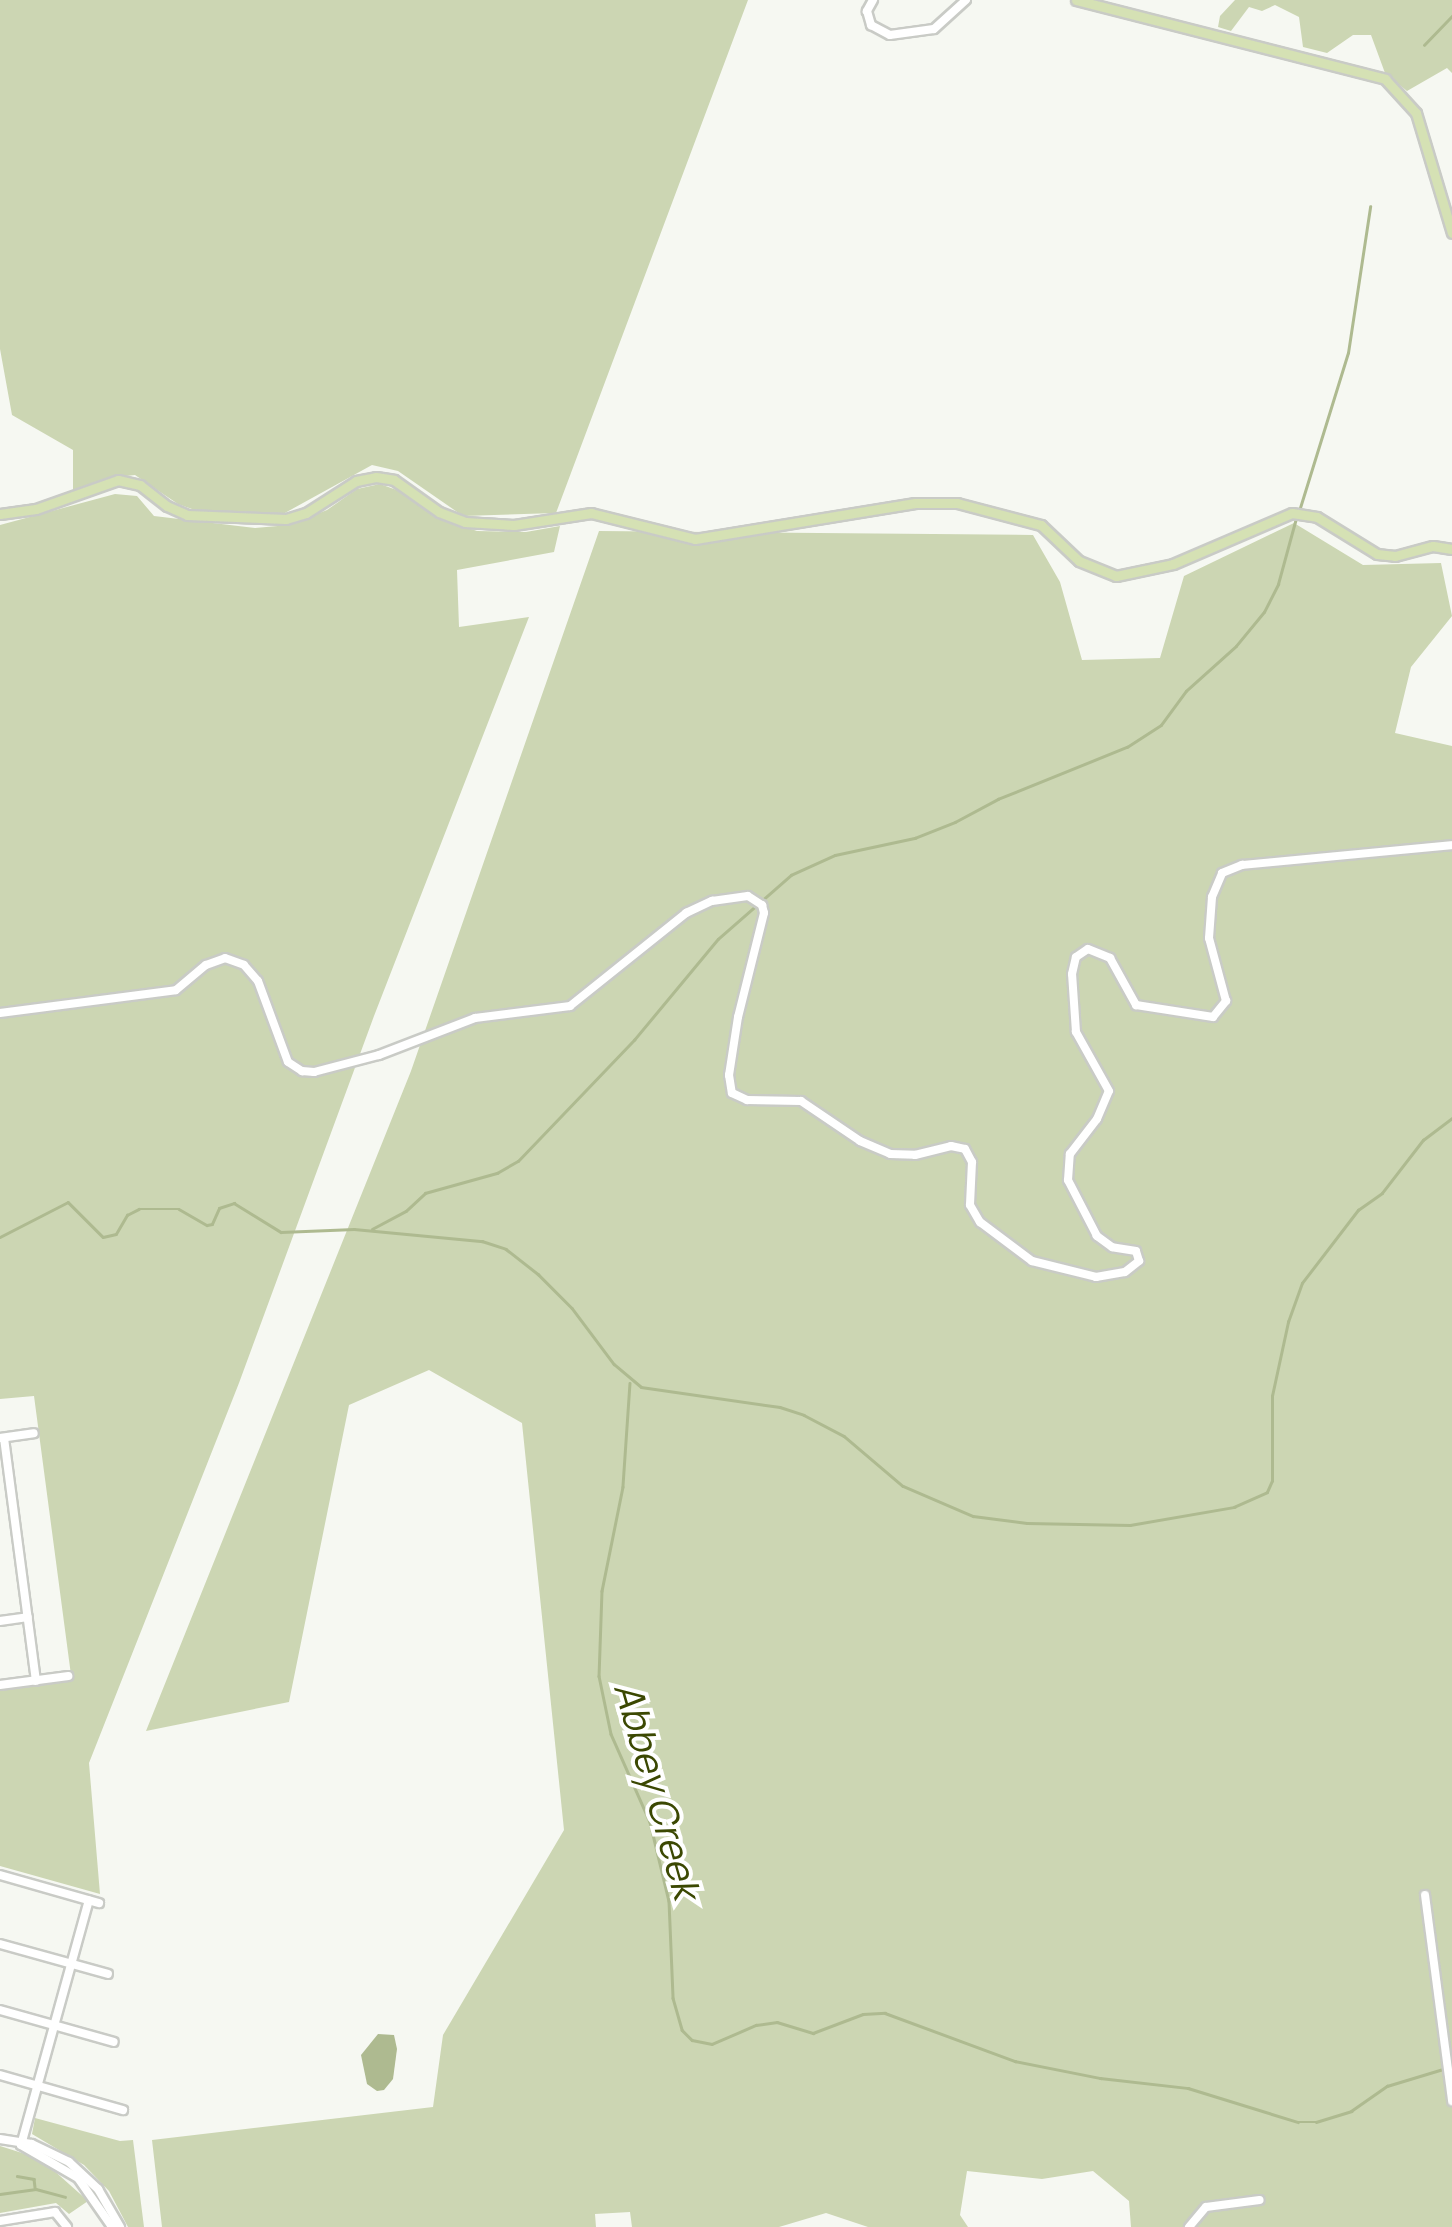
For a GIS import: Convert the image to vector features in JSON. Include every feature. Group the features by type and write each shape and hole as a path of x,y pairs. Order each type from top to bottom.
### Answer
{"main road":[{"path":"1076,0 1386,79 1416,113 1452,233"},
{"path":"0,514 36,509 118,480 140,486 187,515 286,519 306,513 356,481 376,477 394,480 439,512 465,522 514,525 591,513 695,538 915,504 957,503 1034,522 1088,568 1116,576 1173,564 1292,514 1317,517 1377,554 1394,556 1433,546 1452,549"}],"street":[{"path":"873,0 868,11 870,25 890,34 934,29 966,0"},
{"path":"0,1013 176,990 206,964 225,958 244,965 258,981 288,1062 302,1072 314,1072 379,1055 474,1018 570,1006 686,913 712,901 748,896 762,905 764,912 738,1017 730,1075 732,1093 748,1100 801,1102 860,1141 890,1154 915,1155 951,1146 964,1148 972,1162 970,1205 980,1222 1032,1260 1096,1278 1126,1272 1139,1261 1136,1251 1112,1247 1098,1236 1068,1180 1070,1154 1098,1118 1108,1091 1076,1032 1076,958 1088,950 1110,958 1136,1005 1213,1017 1226,1001 1209,938 1212,897 1222,873 1242,865 1452,845"},
{"path":"34,1433 2,1438 36,1681"},
{"path":"0,1621 28,1618"},
{"path":"0,1686 68,1676"},
{"path":"0,1875 99,1903"},
{"path":"1425,1895 1452,2101"},
{"path":"21,2144 89,1900"},
{"path":"0,1944 108,1974"},
{"path":"0,2010 114,2042"},
{"path":"0,2075 123,2110"},
{"path":"0,2138 44,2148 84,2174 120,2227"},
{"path":"21,2144 78,2178 112,2227"},
{"path":"1189,2227 1206,2207 1260,2200"},
{"path":"0,2221 55,2212 67,2227"}],"shaded area":[{"path":"0,0 748,0 556,513 463,516 398,471 372,465 283,514 203,513 178,504 135,475 107,478 73,490 73,450 12,415 0,349"},
{"path":"1235,0 1452,0 1452,73 1447,68 1407,91 1385,73 1371,35 1353,35 1327,53 1303,47 1299,17 1275,5 1262,11 1249,7 1231,31 1218,27 1220,16"},
{"path":"380,484 402,492 438,518 477,531 526,532 560,526 554,552 457,570 459,627 529,617 374,1016 239,1383 89,1763 100,1894 0,1866 0,1685 71,1675 34,1396 0,1399 0,525 115,494 137,496 154,516 255,528 289,525 327,510 357,489"},
{"path":"1294,523 1363,565 1441,563 1452,616 1411,667 1395,733 1452,746 1452,2227 1131,2227 1129,2201 1093,2171 1042,2179 967,2171 960,2215 968,2227 868,2227 826,2213 779,2227 632,2227 630,2212 595,2214 596,2227 162,2227 152,2140 433,2107 443,2035 564,1830 522,1423 429,1370 349,1405 289,1702 146,1731 411,1071 599,531 1033,535 1060,582 1082,660 1160,658 1184,576"},
{"path":"378,2034 394,2035 397,2049 393,2079 384,2090 377,2091 367,2084 361,2055"},
{"path":"35,2118 120,2141 133,2140 144,2227 128,2227 109,2191 84,2165 32,2134"},
{"path":"0,2146 41,2159 88,2201 69,2214 56,2203 0,2213"}],"waterway":[{"path":"1424,45 1452,16"},
{"path":"1299,511 1348,353 1370,207"},
{"path":"372,1229 406,1211 425,1193 497,1173 518,1161 634,1040 718,939 791,875 835,855 915,838 955,822 998,799 1127,747 1161,725 1186,691 1236,646 1264,612 1278,584 1296,518"},
{"path":"0,1237 68,1202 103,1237 116,1234 127,1215 139,1209 179,1209 207,1225 212,1224 219,1208 234,1203 281,1232 354,1229 482,1241 506,1249 538,1274 572,1308 614,1364 641,1387 780,1407 804,1415 844,1436 903,1486 973,1516 1027,1523 1130,1525 1234,1507 1267,1492 1272,1481 1272,1396 1288,1322 1302,1283 1358,1210 1382,1193 1423,1140 1452,1118"},
{"name":"Abbey Creek","path":"630,1383 623,1487 602,1591 599,1676 611,1734 650,1822 669,1901 673,1998 682,2030 692,2040 712,2044 756,2025 777,2022 813,2033 863,2014 885,2013 1015,2061 1100,2078 1188,2088 1298,2122 1316,2122 1351,2111 1387,2086 1443,2069"},
{"path":"17,2176 34,2179 35,2187"},
{"path":"0,2194 36,2189 65,2197"}]}
